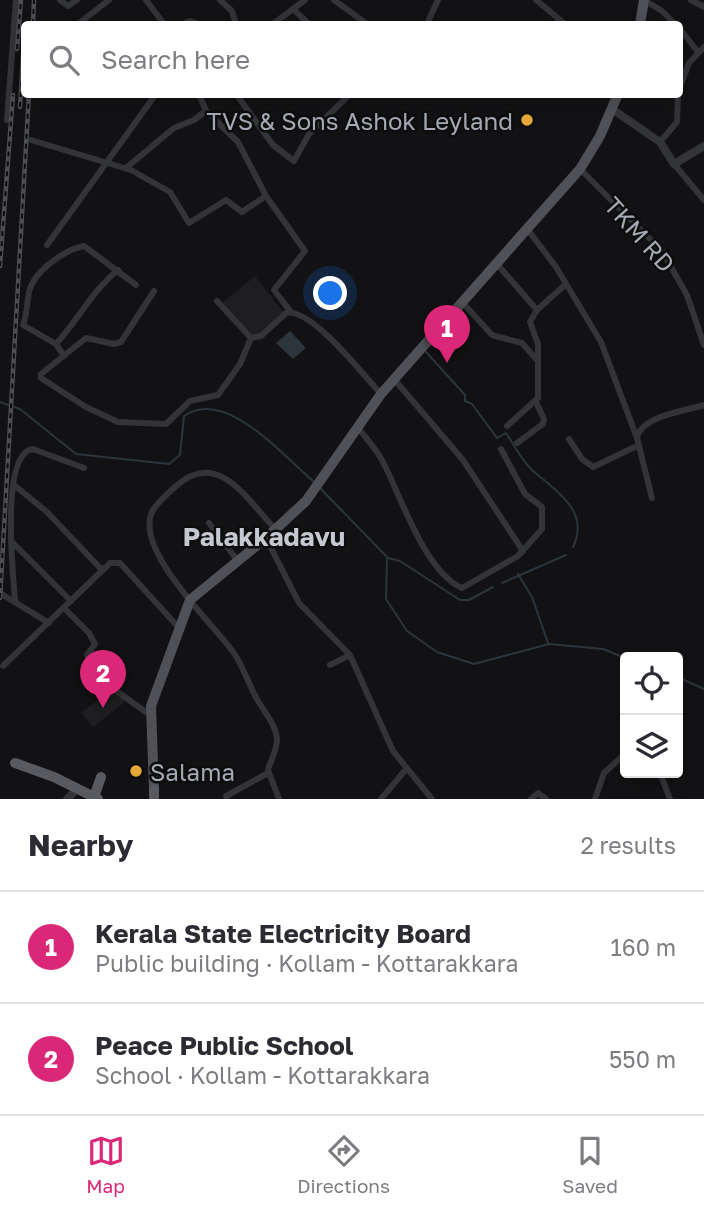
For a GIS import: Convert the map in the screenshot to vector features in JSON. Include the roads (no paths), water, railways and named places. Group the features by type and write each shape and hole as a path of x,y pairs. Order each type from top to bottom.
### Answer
{"highway":[{"path":"15,763 54,776 96,798 101,777"}],"main road":[{"path":"640,21 644,0"},
{"path":"154,795 150,715 153,696 190,600 266,538 306,501 381,394 580,169 596,145 616,98"}],"street":[{"path":"3,122 16,0"},
{"path":"60,0 68,6 78,0"},
{"path":"82,21 109,0"},
{"path":"146,0 162,21"},
{"path":"220,0 232,11 235,21"},
{"path":"277,21 305,0"},
{"path":"334,0 363,21"},
{"path":"428,21 437,0"},
{"path":"536,0 561,21"},
{"path":"644,0 672,21"},
{"path":"691,0 704,7"},
{"path":"293,9 306,21"},
{"path":"683,32 701,49 689,62 683,78"},
{"path":"47,245 153,98"},
{"path":"201,98 206,111 238,142 266,196 306,253 274,290 291,312 326,335 381,394"},
{"path":"239,98 273,145 294,162 309,134 346,98"},
{"path":"660,142 677,122 678,98"},
{"path":"612,109 660,142 674,164 704,200"},
{"path":"126,168 174,128 194,120 206,111"},
{"path":"0,114 3,122"},
{"path":"31,140 126,168 170,192 189,223 226,200 242,212 266,196"},
{"path":"674,164 704,147"},
{"name":"TKM RD","path":"580,169 662,251 687,295 704,345"},
{"path":"528,230 566,284 601,342 638,442 652,498"},
{"path":"64,356 56,344 23,325 30,288 47,267 72,249 84,246 136,285"},
{"path":"497,264 537,310"},
{"path":"56,344 77,321 94,291 118,270"},
{"path":"517,443 543,424 544,419 536,402 538,344 530,322 537,310 566,284"},
{"path":"154,291 121,342 114,344 86,338 41,374 44,381 86,407 118,422 166,424 190,401 218,395 240,364 251,338"},
{"path":"217,301 251,338"},
{"path":"462,302 492,335 522,342 537,360"},
{"path":"251,338 261,336 291,312"},
{"path":"394,379 464,460 523,551"},
{"path":"507,426 536,402"},
{"path":"569,439 582,459 593,467 638,442 646,423 704,405"},
{"path":"358,428 383,461 412,530 455,585 462,588 472,585 523,551 541,529 543,510 525,494 501,449"},
{"path":"15,600 11,541 14,485 19,461 29,449 84,468"},
{"path":"228,799 226,796 268,773 275,754 276,732 232,649 190,600 159,556 149,529 149,517 156,505 186,477 198,471 223,478 245,495 275,530"},
{"path":"14,485 47,512 102,570"},
{"path":"209,523 237,560"},
{"path":"266,538 299,603 350,655 393,751 432,799"},
{"path":"11,541 72,601"},
{"path":"4,666 110,563 120,564 180,629"},
{"path":"0,593 49,623"},
{"path":"64,608 89,633 95,644 87,655 101,680 150,715"},
{"path":"330,665 350,655"},
{"path":"595,799 604,773 620,759"},
{"path":"381,799 407,768"},
{"path":"268,773 279,799"},
{"path":"662,778 670,799"},
{"path":"67,799 77,789"},
{"path":"531,799 538,793 547,799"}],"waterway":[{"path":"426,352 465,395 465,401 472,404 497,438 506,433 527,465 567,502 577,522 573,547"},
{"path":"0,402 20,409 76,454 169,464 180,455 184,416 200,409 218,410 253,428 314,482"},
{"path":"320,488 387,557 386,599 407,631 437,652 474,664 549,644 603,649 620,656"},
{"path":"502,583 566,555"},
{"path":"388,558 400,561 460,600 469,600 493,587"},
{"path":"518,574 532,597 548,643"},
{"path":"683,679 704,689"}],"railway":[{"path":"17,49 21,0"},
{"path":"33,21 34,0"},
{"path":"20,107 21,90"},
{"path":"0,266 13,95"},
{"path":"0,598 29,98"}],"place":[{"name":"TVS & Sons Ashok Leyland","path":"527,120"},
{"name":"Kerala State Electricity Board","path":"447,363"},
{"name":"Peace Public School","path":"103,708"},
{"name":"Salama","path":"136,771"}],"district":[{"name":"Palakkadavu","path":"264,536"}]}
